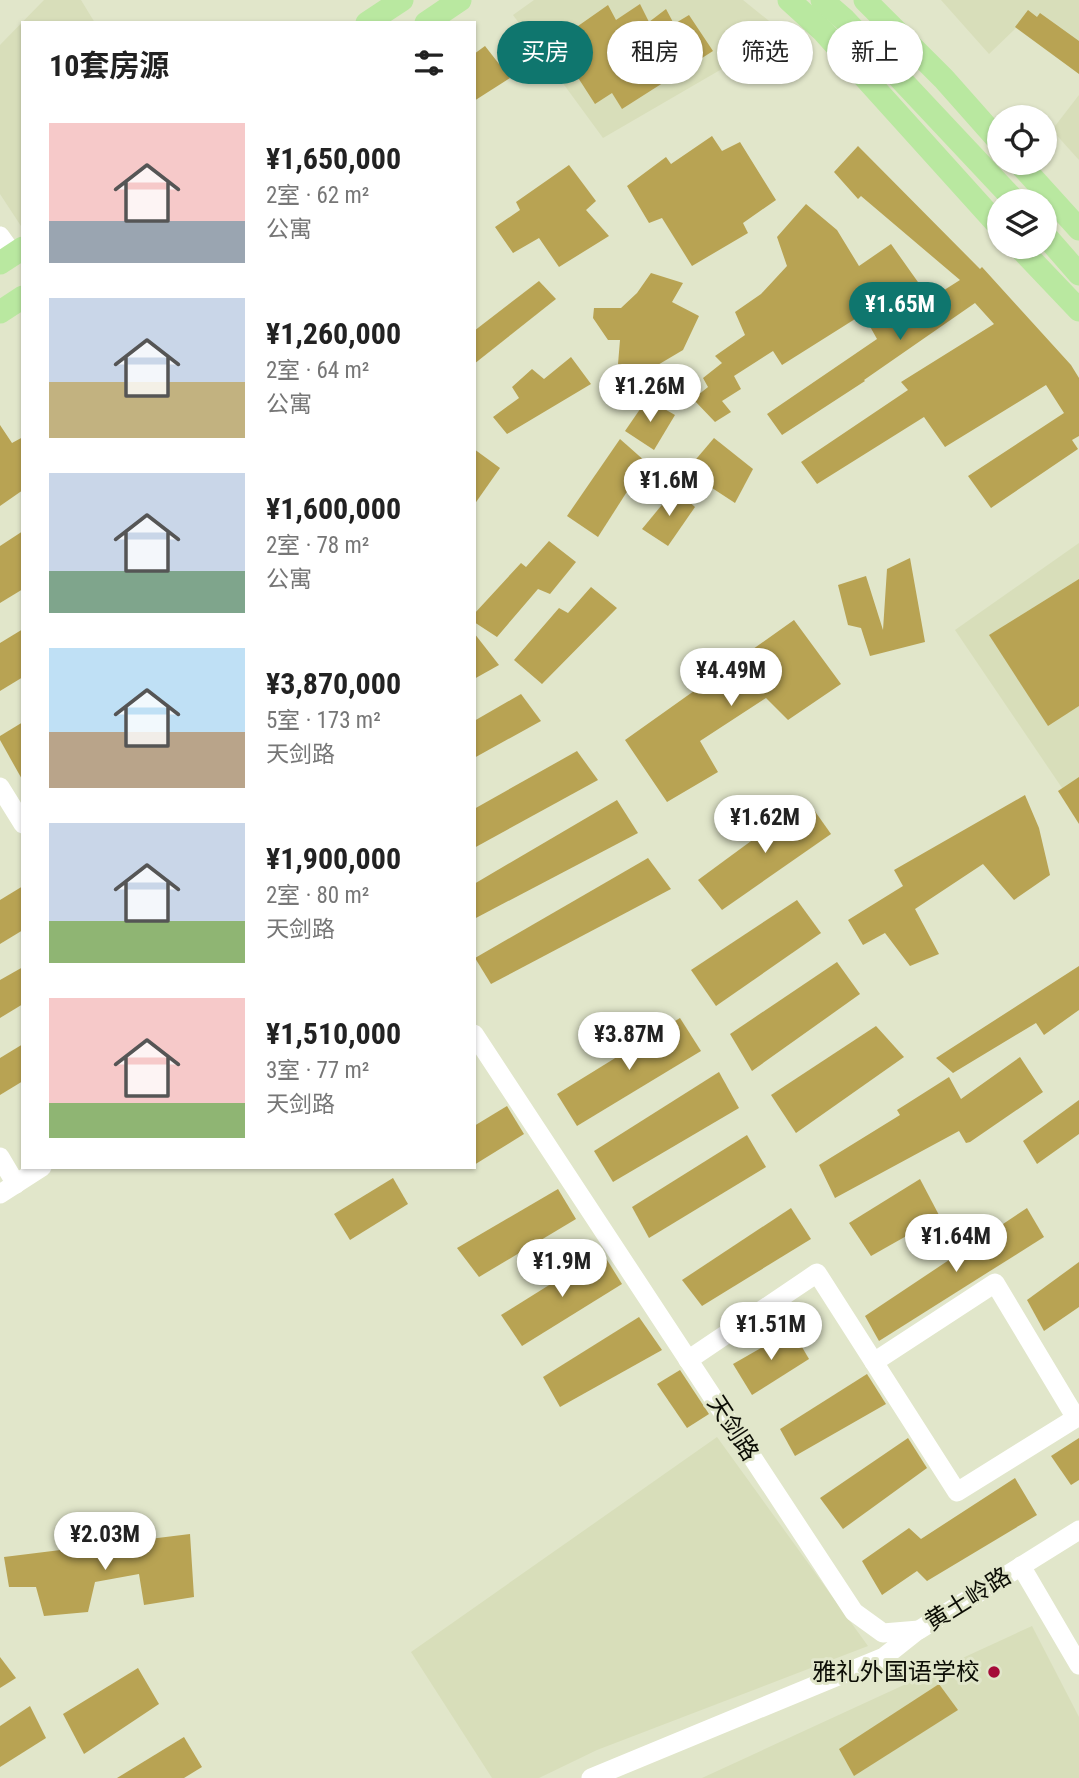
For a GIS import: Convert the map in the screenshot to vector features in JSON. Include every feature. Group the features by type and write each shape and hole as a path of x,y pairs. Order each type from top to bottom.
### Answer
{"main road":[{"path":"370,21 402,0"},
{"path":"429,21 460,0"},
{"path":"789,0 823,32 987,213"},
{"path":"822,0 845,20 1004,189"},
{"path":"865,0 944,79 987,127"},
{"path":"1030,175 1079,229"},
{"path":"1057,249 1079,274"},
{"path":"1030,259 1079,310"},
{"path":"0,312 21,298"}],"street":[{"path":"0,787 21,821"},
{"name":"天剑路","path":"476,1037 854,1612"},
{"path":"0,1157 8,1189 39,1169"},
{"path":"688,1360 817,1273 957,1492 1078,1417 995,1283 874,1362"},
{"name":"黄土岭路","path":"854,1612 883,1633 919,1630 1079,1530"},
{"path":"1021,1566 1079,1665"},
{"path":"591,1778 884,1657 919,1630"}],"shaded area":[{"path":"44,0 81,0 94,21 23,21"},
{"path":"534,0 743,0 769,21 717,21 717,72 703,80 703,21 607,21 607,84 696,84 603,138 563,84 593,84 593,21 517,21 513,15"},
{"path":"941,0 1079,0 1079,74 1016,28 989,54"},
{"path":"21,24 21,226 0,194 0,45"},
{"path":"1079,95 1079,160 1057,136 1057,124"},
{"path":"1079,543 1079,813 955,630"},
{"path":"717,1437 868,1646 597,1750 539,1778 492,1778 411,1652"},
{"name":"雅礼外国语学校","path":"1032,1626 1079,1717 1079,1778 702,1778"}],"building":[{"path":"640,4 648,21 607,21 607,84 661,84 622,109 612,93 595,104 582,84 593,84 593,21 585,21 608,5 616,20"},
{"path":"666,9 672,21 650,21"},
{"path":"1028,10 1037,17 1040,13 1079,41 1079,74 1015,27"},
{"path":"689,15 693,21 679,21"},
{"path":"703,36 713,51 703,57"},
{"path":"485,46 497,61 497,84 501,84 476,100 476,53"},
{"path":"712,136 722,151 740,142 776,200 743,223 748,233 692,266 662,218 649,223 627,186 666,157 671,164"},
{"path":"858,146 980,269 982,267 1071,365 1079,378 1079,436 1072,440 1078,449 991,508 968,476 1064,413 1046,385 945,447 924,417 817,484 801,462 908,390 901,382 994,324 975,303 865,381 782,435 767,414 877,339 863,314 782,365 773,351 734,376 741,389 722,401 731,412 715,422 693,399 708,387 703,378 722,363 715,356 745,335 735,312 761,294 787,266 777,237 806,204 837,230 859,266 891,244 930,299 960,280 861,196 858,199 834,172"},
{"path":"569,165 596,201 586,210 609,236 559,267 539,238 513,253 495,227 520,210 516,202"},
{"path":"651,273 683,283 672,302 699,316 683,350 651,369 618,364 620,340 608,340 593,318 594,308 621,308 637,293"},
{"path":"539,281 556,299 476,362 476,329"},
{"path":"571,357 591,384 507,434 493,417 519,398 512,387 532,369 544,379"},
{"path":"647,399 675,415 654,450 625,431"},
{"path":"0,425 12,443 21,438 21,491 0,506"},
{"path":"714,438 753,469 735,503 686,471"},
{"path":"620,439 646,462 598,537 567,516"},
{"path":"476,450 500,468 476,502"},
{"path":"675,489 695,507 668,546 642,529"},
{"path":"21,532 21,590 0,603 0,546"},
{"path":"549,541 576,562 550,594 538,589 497,637 476,623 476,612 521,563 526,567"},
{"path":"910,558 925,642 870,656 861,628 848,625 838,585 866,576 883,630 887,569"},
{"path":"1079,579 1079,706 1048,726 989,635"},
{"path":"591,587 617,608 542,684 514,660 559,608 568,613"},
{"path":"794,620 841,684 788,720 766,698 700,741 718,772 667,802 625,740"},
{"path":"21,630 21,678 0,691 0,643"},
{"path":"476,636 499,665 476,678"},
{"path":"521,694 541,721 476,757 476,720"},
{"path":"21,723 21,777 0,740 0,736"},
{"path":"577,751 598,780 476,847 476,808"},
{"path":"1079,777 1079,824 1058,791"},
{"path":"1025,795 1039,828 1050,875 1014,900 983,864 915,909 939,954 910,966 885,933 863,945 848,920 903,886 894,870"},
{"path":"617,800 638,833 476,918 476,883"},
{"path":"807,800 831,834 722,910 698,880"},
{"path":"648,858 671,889 491,984 476,957"},
{"path":"21,887 21,931 0,944 0,900"},
{"path":"797,900 821,933 716,1006 691,970"},
{"path":"837,962 860,994 752,1071 730,1034"},
{"path":"1079,966 1079,1010 1044,1035 1036,1023 953,1073 936,1058"},
{"path":"21,968 21,1005 0,1018 0,980"},
{"path":"680,1018 701,1051 577,1126 557,1094"},
{"path":"876,1026 904,1057 796,1133 771,1095"},
{"path":"21,1045 21,1082 0,1095 0,1058"},
{"path":"1020,1057 1043,1092 970,1142 966,1143 959,1131 835,1198 819,1165 900,1115 897,1110 949,1077 961,1099"},
{"path":"719,1072 739,1108 613,1182 594,1151"},
{"path":"1079,1100 1079,1134 1037,1164 1023,1141"},
{"path":"507,1106 524,1134 476,1164 476,1125"},
{"path":"747,1135 766,1167 649,1238 632,1207"},
{"path":"393,1178 408,1204 350,1240 334,1214"},
{"path":"920,1179 940,1217 871,1256 849,1223"},
{"path":"558,1189 576,1219 479,1277 457,1248"},
{"path":"791,1208 811,1239 702,1306 682,1280"},
{"path":"1027,1208 1044,1237 879,1341 865,1316"},
{"path":"602,1252 622,1284 522,1346 501,1315"},
{"path":"1079,1262 1079,1307 1044,1331 1027,1300"},
{"path":"639,1317 662,1350 560,1407 543,1377"},
{"path":"792,1330 809,1359 752,1395 733,1364"},
{"path":"680,1370 709,1414 687,1428 657,1384"},
{"path":"867,1374 886,1404 795,1456 780,1429"},
{"path":"908,1438 927,1468 843,1529 820,1498"},
{"path":"1079,1438 1079,1480 1071,1485 1051,1456"},
{"path":"1015,1478 1037,1515 927,1581 917,1571 882,1595 862,1561 909,1528 921,1539"},
{"path":"190,1534 194,1597 144,1605 139,1574 95,1582 88,1612 44,1616 36,1587 9,1587 4,1557"},
{"path":"0,1657 16,1678 0,1688"},
{"path":"138,1668 159,1704 84,1754 63,1714"},
{"path":"939,1684 958,1710 854,1776 839,1749"},
{"path":"30,1706 46,1738 0,1767 0,1726"},
{"path":"184,1737 202,1767 184,1778 117,1778"}],"place":[{"name":"雅礼外国语学校","path":"994,1672"}]}
